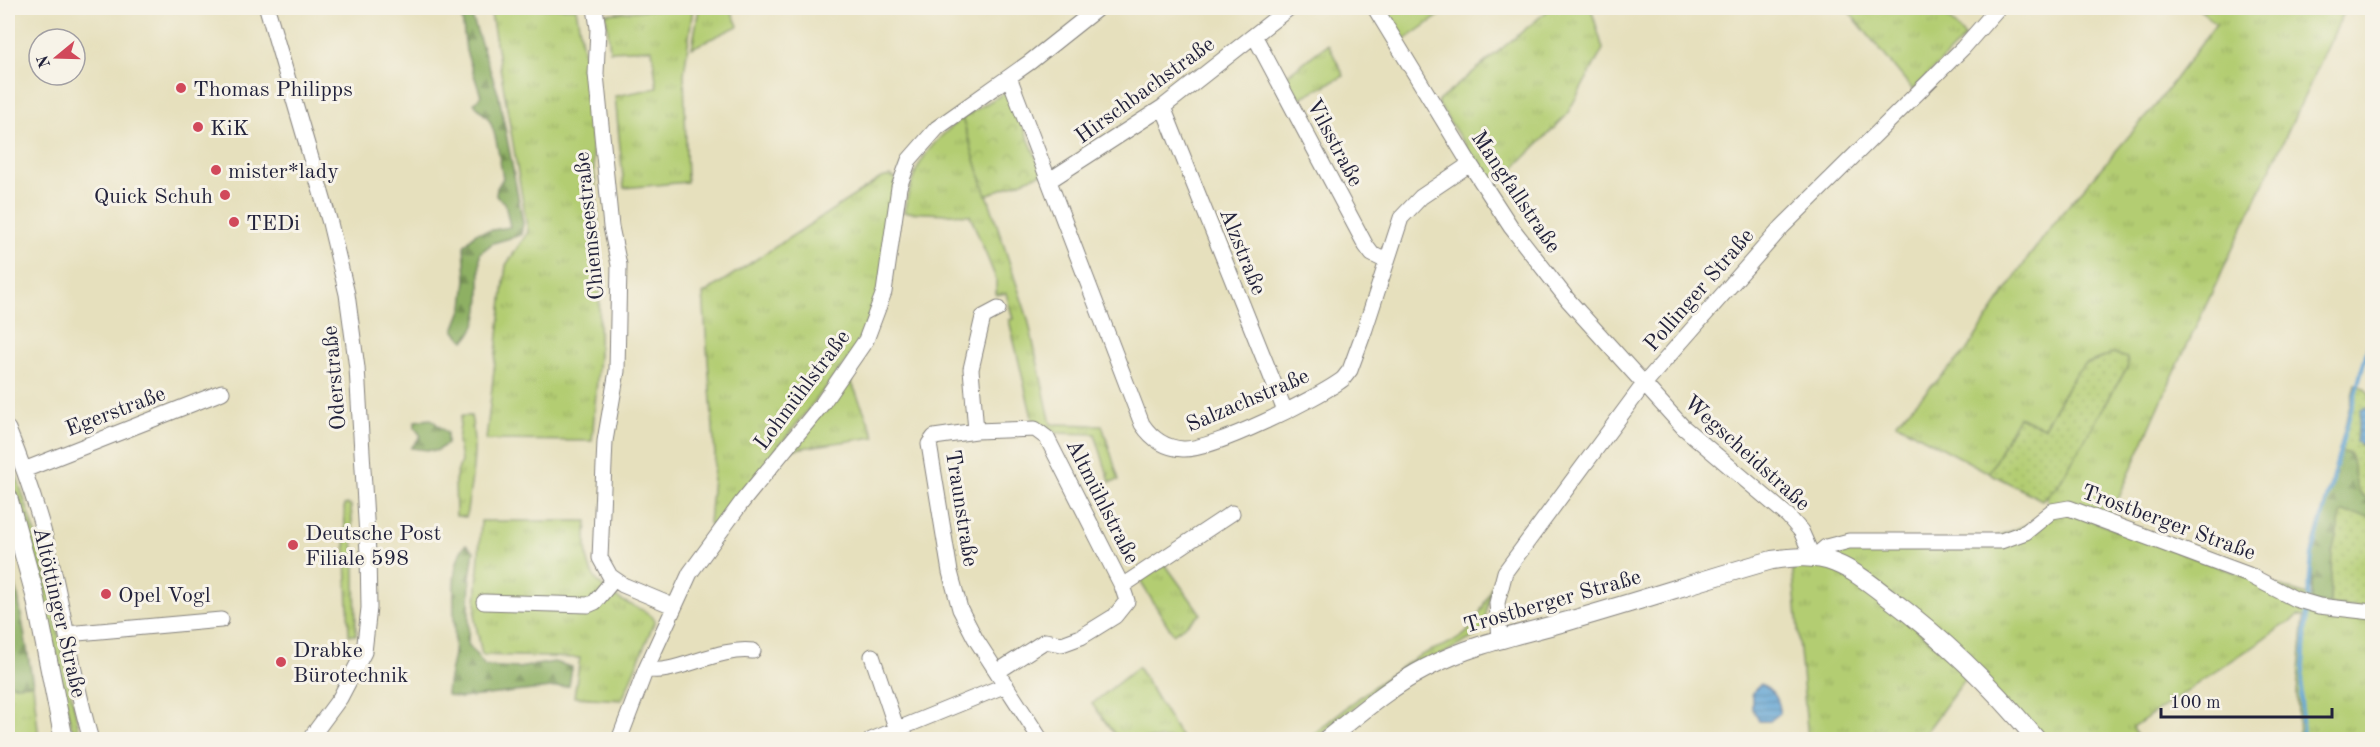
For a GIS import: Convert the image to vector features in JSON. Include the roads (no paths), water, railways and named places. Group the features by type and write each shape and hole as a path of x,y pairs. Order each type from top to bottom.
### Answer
{"main road":[{"name":"Altöttinger Straße","path":"8,497 35,595 64,740"},
{"name":"Trostberger Straße","path":"1326,740 1394,688 1424,669 1500,638 1570,621 1772,560 1813,558 1844,567 1900,606 1959,656 2037,740"}],"street":[{"name":"Oderstraße","path":"267,8 330,223 348,294 357,368 368,553 369,608 364,652 340,698 309,740"},
{"name":"Chiemseestraße","path":"595,8 598,28 597,86 611,227 619,265 617,371 605,441 599,551 604,569 614,579"},
{"name":"Lohmühlstraße","path":"621,738 646,669 673,606 707,548 822,404 866,340 884,292 898,188 909,160 930,134 1098,8"},
{"name":"Hirschbachstraße","path":"1050,180 1163,107 1289,8"},
{"name":"Mangfallstraße","path":"1375,8 1470,164 1535,259 1568,300 1644,384"},
{"name":"Pollinger Straße","path":"1500,638 1497,603 1505,572 1644,384 1782,227 1963,48 1998,8"},
{"name":"Vilsstraße","path":"1255,37 1366,246 1376,257 1386,261"},
{"name":"Salzachstraße","path":"1008,77 1050,180 1139,417 1155,440 1171,447 1197,448 1285,411 1331,387 1347,375 1404,214 1421,197 1470,164"},
{"name":"Alzstraße","path":"1163,107 1285,411"},
{"name":"Traunstraße","path":"998,309 983,316 972,359 976,431 934,437 929,444 954,591 966,621 1041,740"},
{"name":"Wegscheidstraße","path":"1644,384 1692,437 1788,516 1801,531 1813,558"},
{"name":"Egerstraße","path":"24,470 222,392"},
{"name":"Altmühlstraße","path":"976,431 1026,427 1041,432 1047,438 1122,586 1127,601 1115,616 1070,642 1045,641 1038,644 1001,678"},
{"path":"8,429 44,532 77,688 91,740"},
{"name":"Trostberger Straße","path":"1813,558 1819,550 1849,541 2001,541 2026,532 2052,511 2069,508 2249,575 2295,599 2319,606 2373,612"},
{"name":"Altmühlstraße","path":"1122,586 1232,513"},
{"path":"484,602 588,605 595,602 614,579 673,606"},
{"path":"67,634 221,620"},
{"path":"646,669 659,670 733,649 753,651"},
{"path":"872,656 897,730"},
{"path":"872,740 897,730 1001,678"}],"water":[{"path":"2365,408 2372,410 2372,448 2356,442 2361,410"},
{"path":"1761,684 1772,692 1779,703 1780,713 1770,721 1759,721 1752,707 1752,693"}],"waterway":[{"path":"2308,597 2312,555 2372,332"},
{"path":"2303,740 2301,699 2307,610"}],"place":[{"name":"Thomas Philipps","path":"181,88"},
{"name":"KiK","path":"198,127"},
{"name":"mister*lady","path":"216,170"},
{"name":"Quick Schuh","path":"225,195"},
{"name":"TEDi","path":"234,222"},
{"name":"Deutsche Post Filiale 598","path":"293,545"},
{"name":"Opel Vogl","path":"106,594"},
{"name":"Drabke Bürotechnik","path":"281,662"}]}
